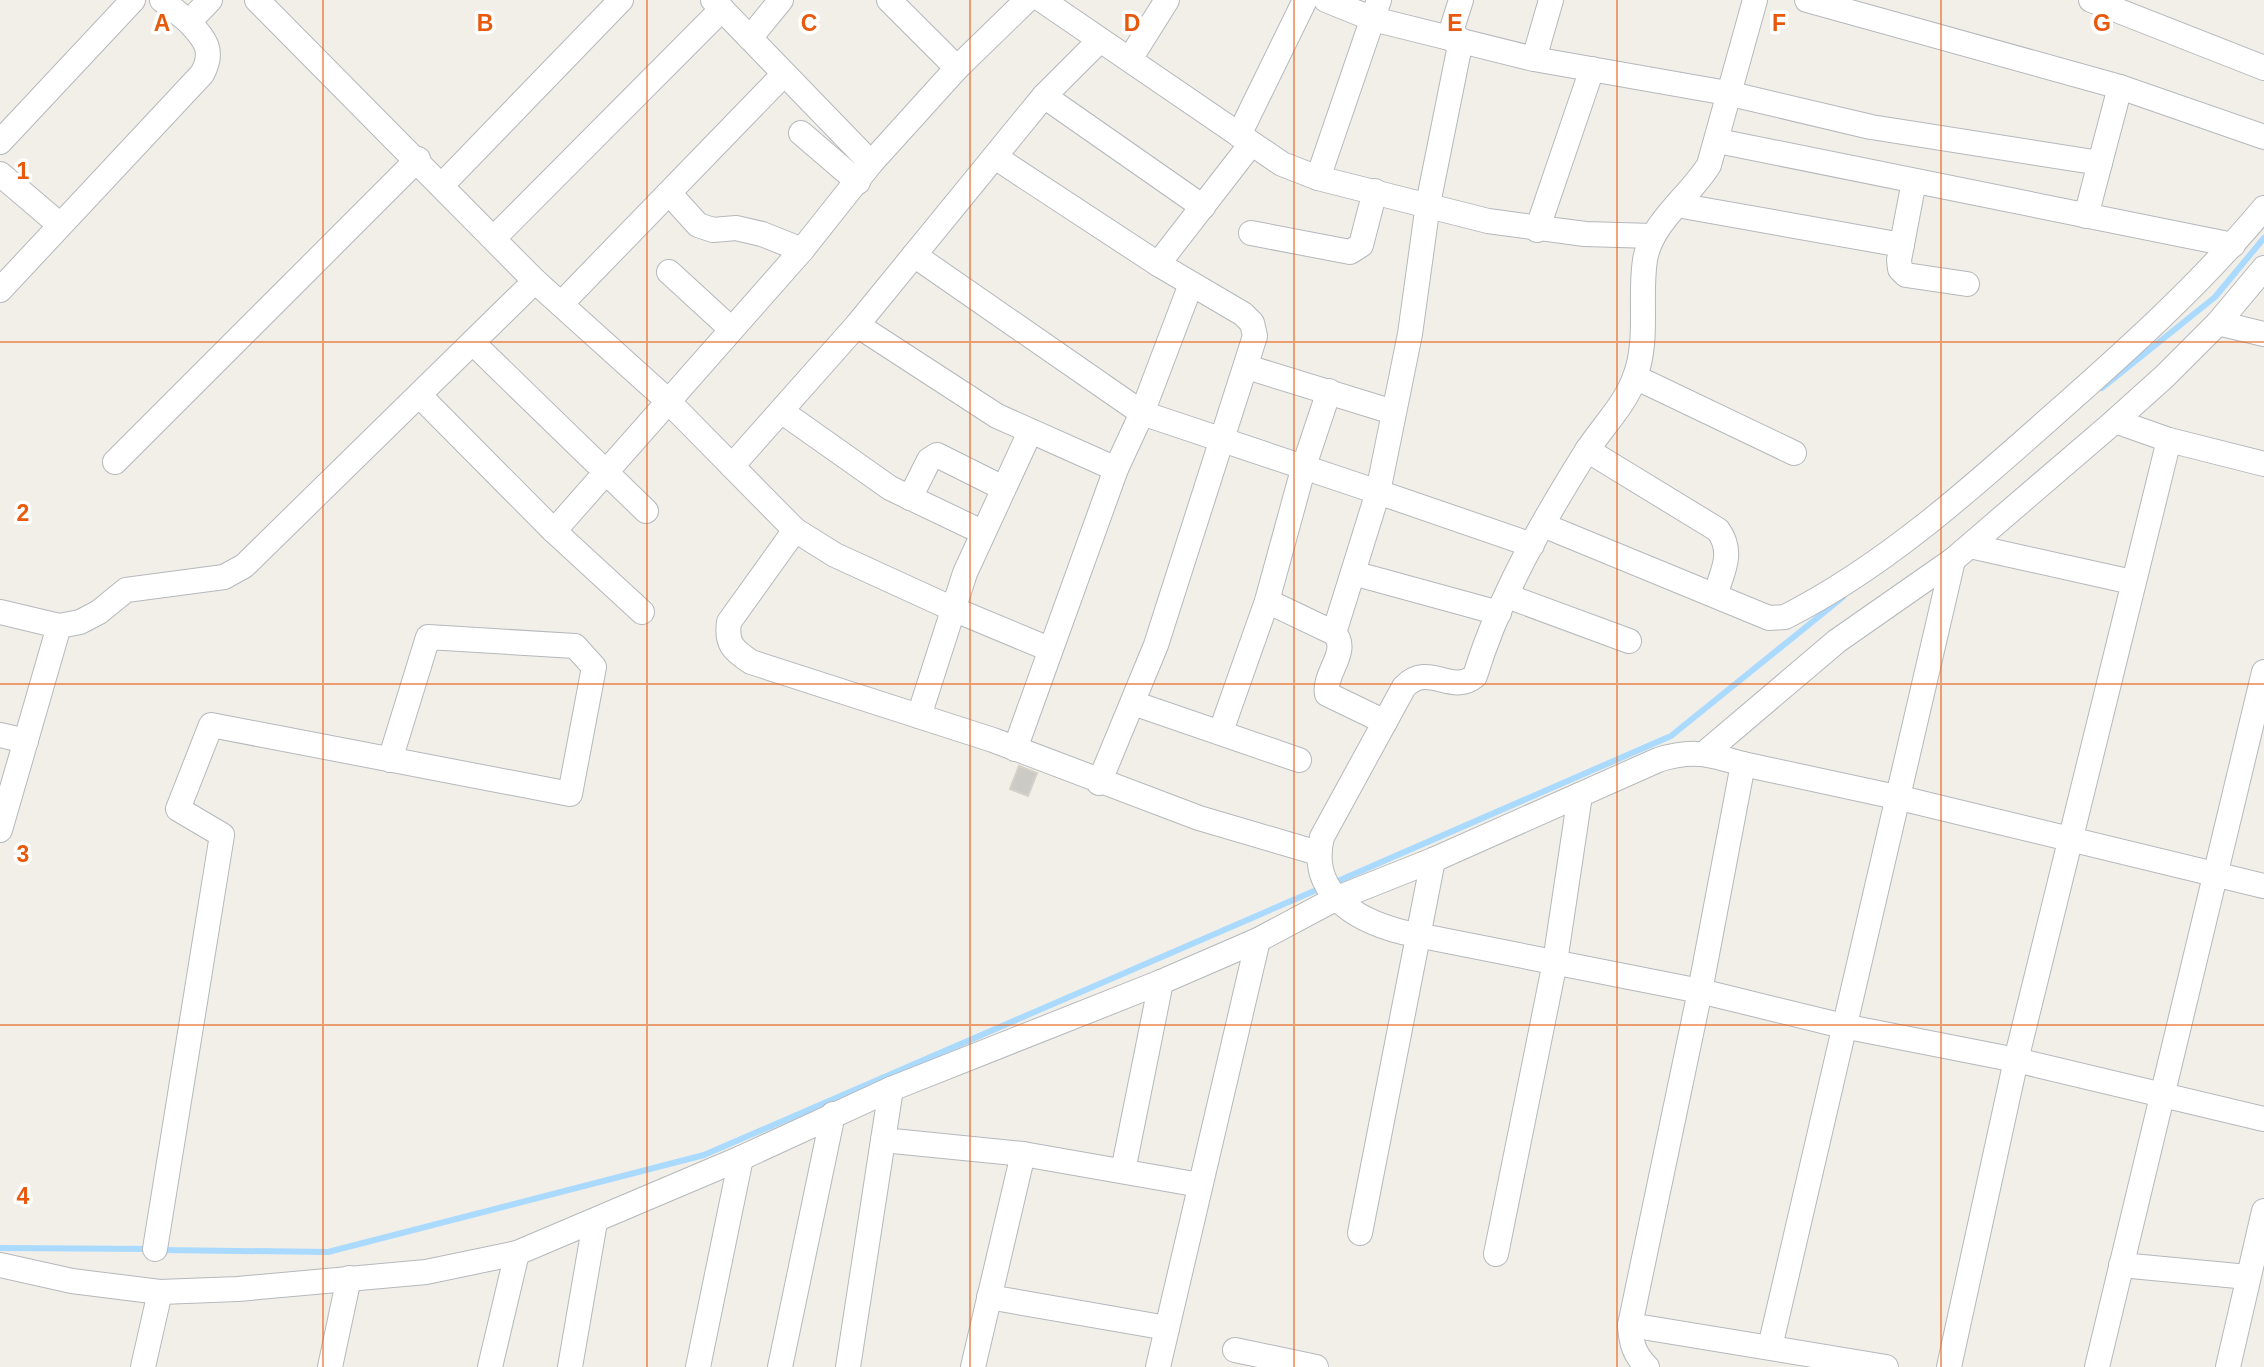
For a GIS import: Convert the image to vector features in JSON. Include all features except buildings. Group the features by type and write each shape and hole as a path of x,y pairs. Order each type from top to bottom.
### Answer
{"street":[{"path":"0,142 133,0"},
{"path":"0,290 202,74 209,62 209,51 204,39 189,22 162,0"},
{"path":"189,22 210,0"},
{"path":"257,0 443,184 535,281 667,400 795,530 835,555 1049,649"},
{"path":"443,184 621,0"},
{"path":"750,38 781,0"},
{"path":"889,0 957,68"},
{"path":"554,531 730,328 802,250 865,172 957,68 1027,0"},
{"path":"1130,59 1167,0"},
{"path":"1158,264 1203,207 1245,140 1305,0"},
{"path":"1326,0 1376,9 1455,39 1534,59 1727,93 1871,127 2100,163"},
{"path":"1334,633 1378,492 1410,334 1461,0"},
{"path":"1534,59 1551,0"},
{"path":"1755,0 1727,93 1718,141 1709,164 1695,188 1677,205 1653,236 1645,259 1642,345 1635,377 1587,450 1537,535 1503,605 1475,676 1467,682 1453,682 1424,675 1412,678 1404,687 1322,837 1319,858 1333,893 1373,924 1700,991 1843,1026 2016,1060 2161,1097 2264,1119"},
{"path":"1807,0 2120,87 2264,137"},
{"path":"2091,0 2264,68"},
{"path":"1054,3 1099,41 1130,59 1282,164 1318,178 1488,221 1537,230 1653,236"},
{"path":"494,238 718,4 784,74 865,172"},
{"path":"1318,178 1376,9"},
{"path":"732,466 857,325 1044,96 1099,41"},
{"path":"1537,230 1592,69"},
{"path":"561,304 784,74"},
{"path":"2086,216 2120,87"},
{"path":"1044,96 1203,207"},
{"path":"800,133 865,172"},
{"path":"1718,141 2233,245"},
{"path":"995,157 1191,285 1243,314 1252,323 1255,336 1247,367 1219,440 1179,578 1133,702 1099,783"},
{"path":"116,462 418,159"},
{"path":"0,174 60,225"},
{"path":"1914,181 1900,269 1906,275 1967,284"},
{"path":"1251,233 1350,252 1356,250 1361,245 1374,191"},
{"path":"669,193 698,225 713,230 736,228 762,234 802,250"},
{"path":"1677,205 1902,245"},
{"path":"914,255 1142,413 1378,492 1537,535 1716,595 1769,618 1785,617 1895,548 1996,466 2118,358 2233,245 2264,208"},
{"path":"1705,753 1837,641 1961,553 2115,421 2218,323 2264,268"},
{"path":"668,272 730,328"},
{"path":"0,612 59,626 80,622 99,612 126,590 224,577 244,566 474,344 535,281"},
{"path":"1015,749 1116,469 1142,413 1191,285"},
{"path":"2218,323 2264,334"},
{"path":"857,325 997,416 1116,469"},
{"path":"474,344 646,511"},
{"path":"1247,367 1393,412"},
{"path":"1635,377 1794,453"},
{"path":"1222,731 1267,601 1304,466 1329,391"},
{"path":"420,396 554,531 642,612"},
{"path":"781,411 857,466 910,498 982,532"},
{"path":"2115,421 2169,440 2264,464"},
{"path":"919,716 953,609 982,532 1030,432"},
{"path":"1949,1367 2016,1060 2169,440"},
{"path":"1587,450 1718,530 1727,542 1728,557 1716,595"},
{"path":"910,498 929,460 937,455 1003,488"},
{"path":"795,530 729,622 727,638 734,651 751,662 1015,749 1099,783 1319,858"},
{"path":"1961,553 2132,582"},
{"path":"1770,1347 1896,797 1961,553"},
{"path":"1353,573 1503,605 1629,641"},
{"path":"1267,601 1334,633 1340,639 1341,648 1326,685 1327,694 1385,722"},
{"path":"0,830 59,626"},
{"path":"155,1250 222,835 178,809 211,725 390,760 570,794 594,667 575,646 428,637 390,760"},
{"path":"2097,1367 2264,671"},
{"path":"1133,702 1299,760"},
{"path":"0,735 26,741"},
{"path":"0,1265 72,1281 160,1292 238,1289 426,1272 517,1253 596,1222 891,1089 1161,982 1258,940 1333,893 1433,860 1682,752 1705,753 2071,839 2215,877 2264,886"},
{"path":"1647,1367 1636,1356 1630,1325 1700,991 1743,764"},
{"path":"1496,1254 1555,962 1580,795"},
{"path":"1360,1233 1433,860"},
{"path":"1158,1367 1258,940"},
{"path":"1123,1171 1161,982"},
{"path":"848,1367 891,1089"},
{"path":"780,1367 833,1114"},
{"path":"883,1140 1023,1154 1200,1185"},
{"path":"973,1367 1023,1154"},
{"path":"698,1367 741,1158"},
{"path":"2228,1367 2264,1211"},
{"path":"570,1367 596,1222"},
{"path":"490,1367 517,1253"},
{"path":"2121,1265 2248,1277"},
{"path":"330,1367 349,1278"},
{"path":"143,1367 160,1292"},
{"path":"989,1297 1167,1328"},
{"path":"1630,1325 1886,1367"},
{"path":"1235,1350 1316,1367"}],"waterway":[{"path":"2102,388 2215,297 2264,238"},
{"path":"1331,884 1671,736 1843,597"},
{"path":"161,1250 328,1252 704,1155 1321,888"},
{"path":"0,1248 150,1249"}]}
